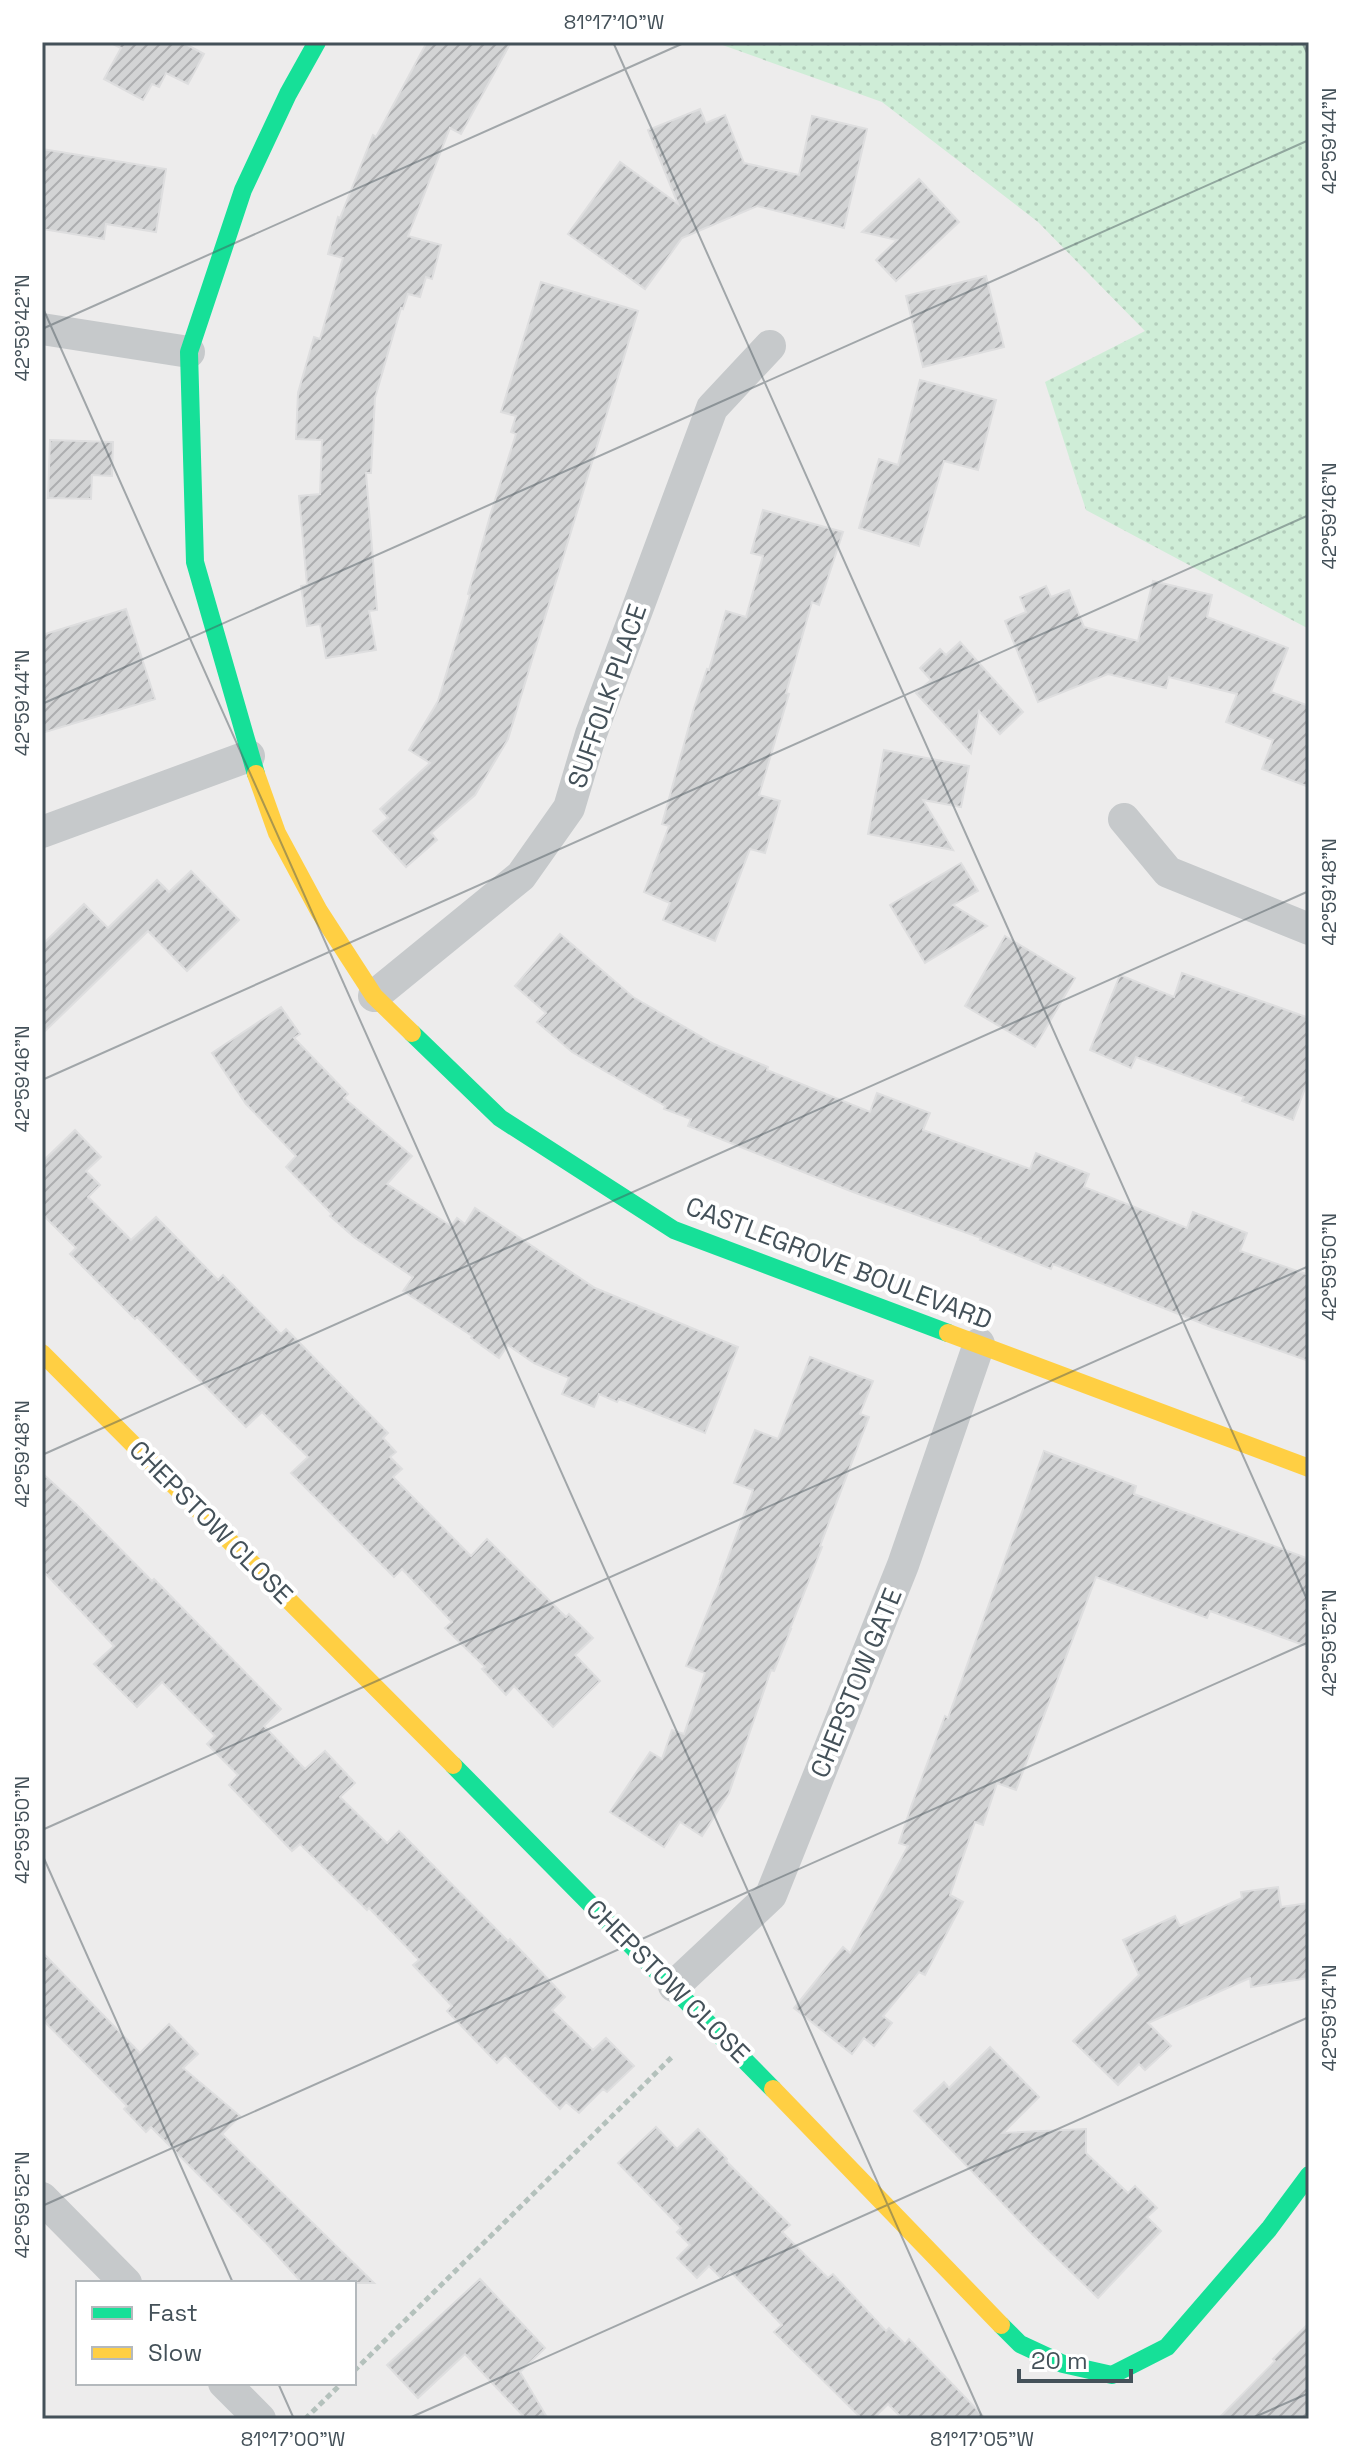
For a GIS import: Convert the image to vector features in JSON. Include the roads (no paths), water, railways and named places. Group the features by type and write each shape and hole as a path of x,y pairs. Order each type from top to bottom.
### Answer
{"street":[{"name":"CASTLEGROVE BOULEVARD","path":"317,42 288,94 243,190 189,352 195,562 249,756 277,833 319,911 374,996 500,1118 674,1230 1309,1468"},
{"path":"42,329 189,352"},
{"name":"SUFFOLK PLACE","path":"374,996 521,876 569,808 591,734 712,408 770,346"},
{"path":"42,832 249,756"},
{"path":"1124,819 1168,872 1309,929"},
{"name":"CHEPSTOW GATE","path":"674,1986 771,1895 903,1565 979,1344"},
{"name":"CHEPSTOW CLOSE","path":"42,1353 674,1986 1020,2344 1063,2364 1112,2375 1167,2347 1269,2229 1309,2175"},
{"path":"42,2198 124,2281"},
{"path":"226,2385 260,2419"}]}
